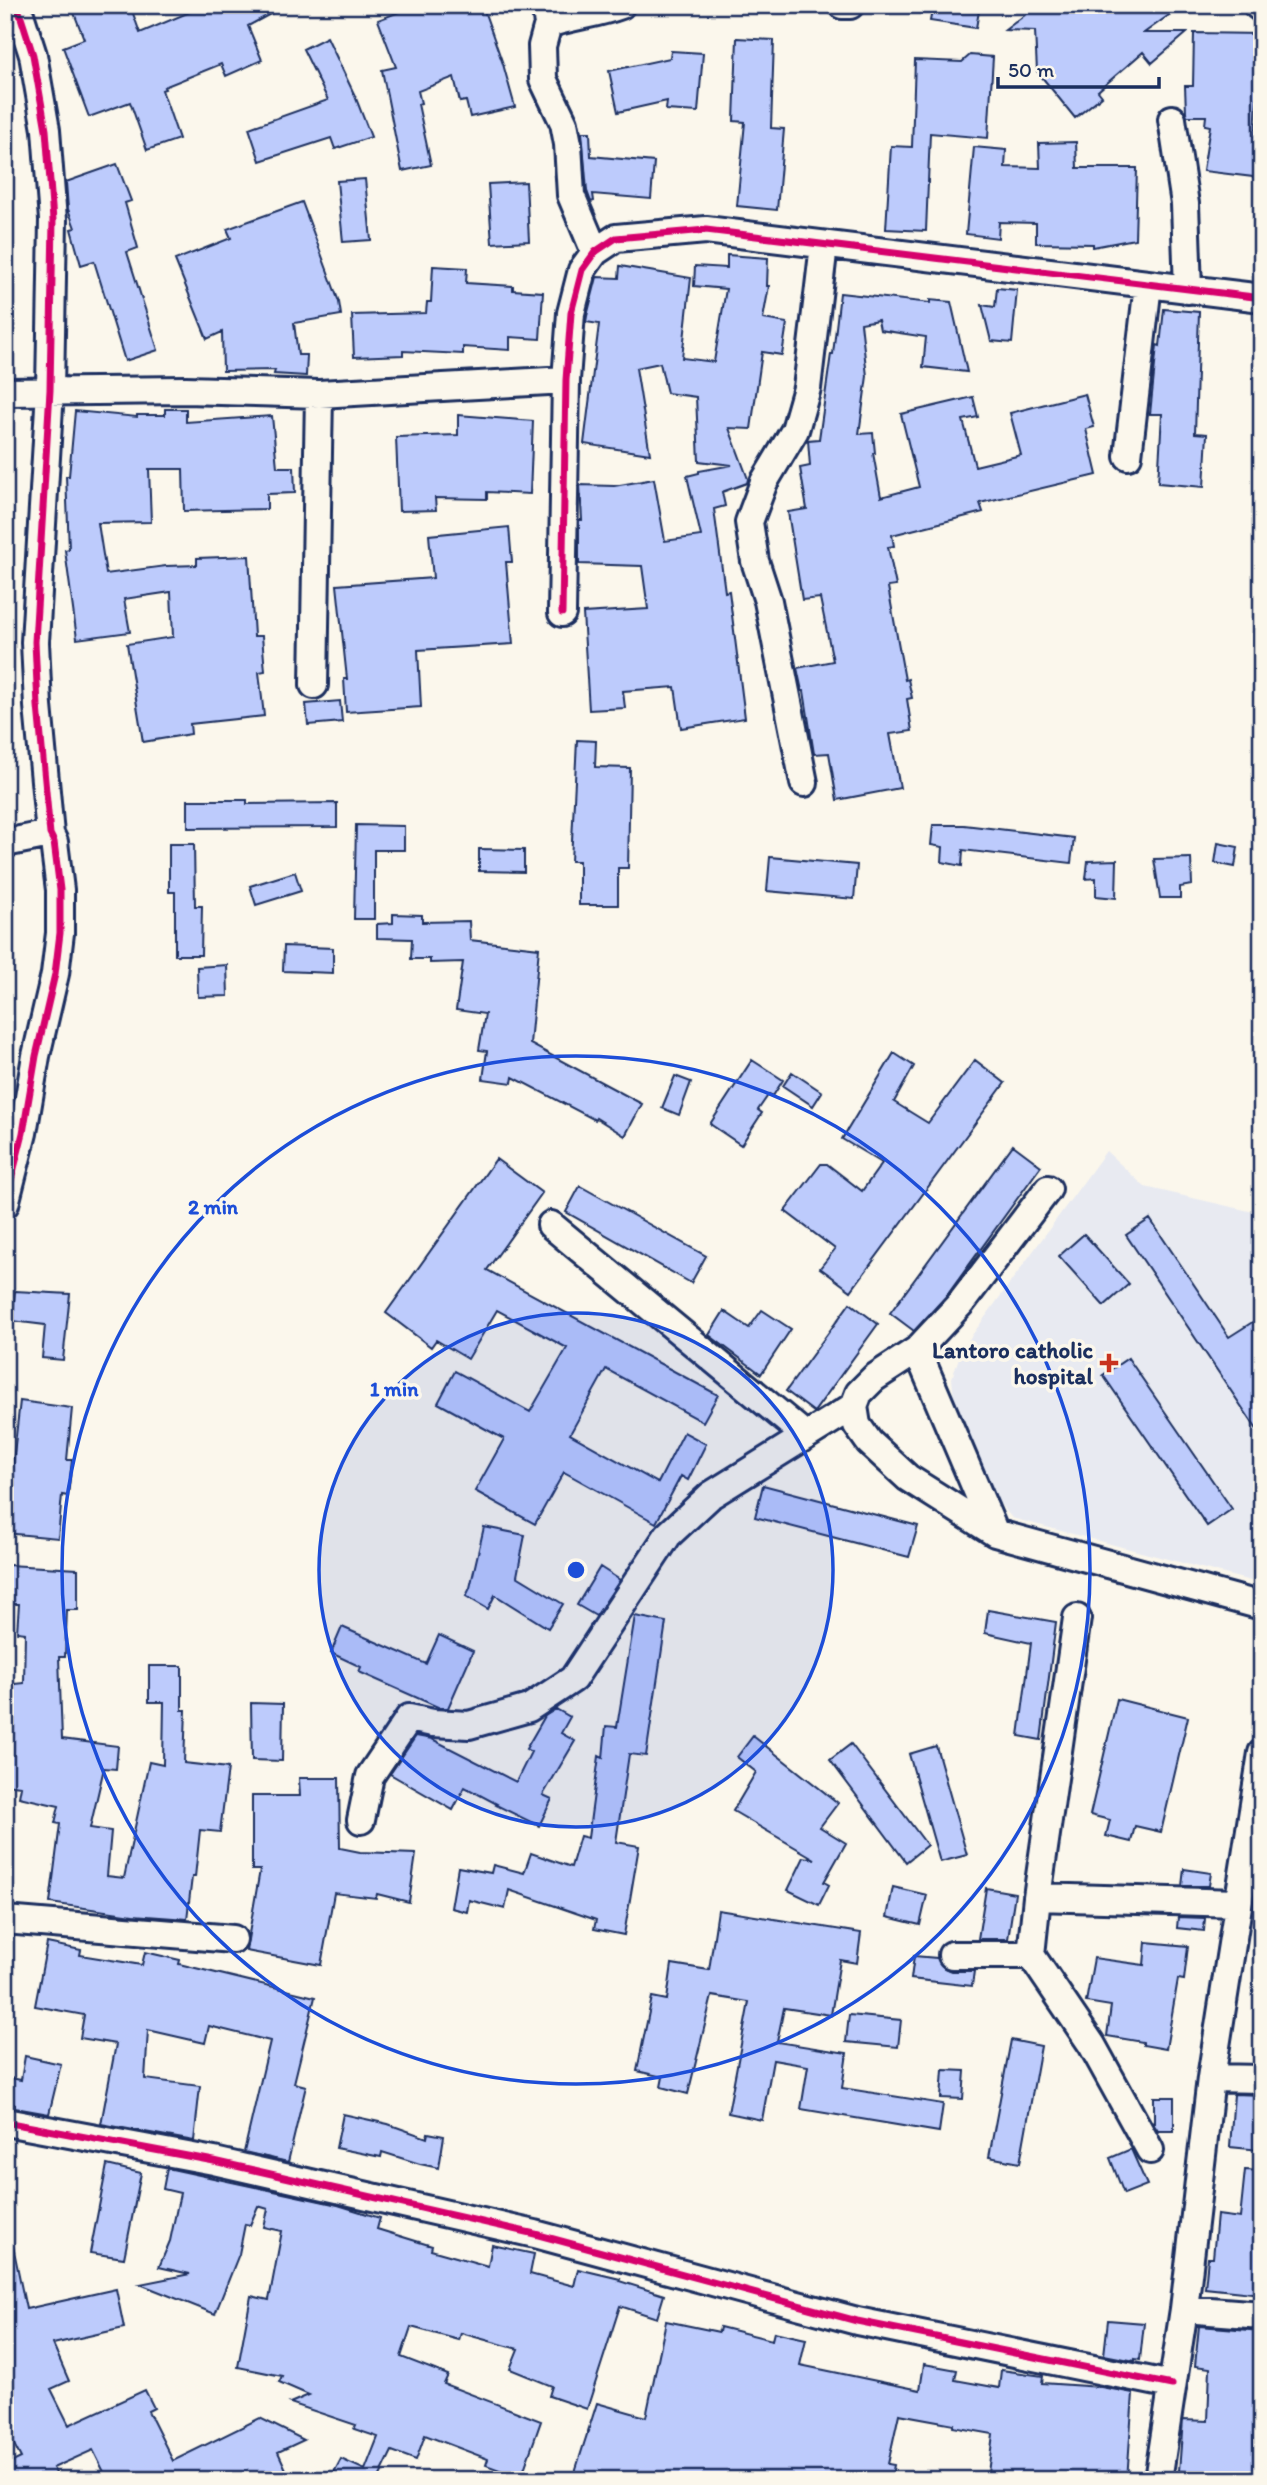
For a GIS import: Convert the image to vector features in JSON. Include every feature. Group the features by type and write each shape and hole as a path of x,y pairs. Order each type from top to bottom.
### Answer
{"street":[{"path":"5,1204 14,1128 36,1056 55,974 60,933 60,890 54,842 50,834 35,642 50,390 53,220 46,130 33,55 17,5"},
{"path":"595,252 571,195 564,123 543,79 542,46 547,15 568,17 602,12 621,5"},
{"path":"842,5 850,5"},
{"path":"1257,5 1262,9"},
{"path":"1171,119 1185,204 1188,290"},
{"path":"562,613 566,380 571,313 582,270 595,252 615,238 706,230 1262,298"},
{"path":"804,783 768,601 755,561 749,522 753,505 764,482 795,430 807,388 824,244"},
{"path":"1128,456 1148,284"},
{"path":"5,391 186,390 318,394 566,380"},
{"path":"314,685 318,394"},
{"path":"5,843 50,834"},
{"path":"362,1820 370,1776 409,1718 433,1723 469,1725 529,1708 573,1679 668,1535 711,1495 853,1406 859,1393 874,1378 918,1350 961,1303 1048,1189"},
{"path":"551,1224 806,1436"},
{"path":"918,1350 995,1533"},
{"path":"853,1406 857,1425 869,1442 908,1478 995,1533 1262,1606"},
{"path":"1077,1618 1031,1955 1092,2045 1150,2150"},
{"path":"1157,2480 1184,2309 1211,2078 1262,1753"},
{"path":"1037,1898 1237,1903"},
{"path":"5,1920 233,1939"},
{"path":"952,1955 1031,1955"},
{"path":"1211,2078 1262,2079"},
{"path":"5,2122 214,2161 535,2234 857,2321 1172,2385"},
{"path":"1184,2309 1262,2315"}],"shaded area":[{"name":"Lantoro catholic hospital","path":"1106,1151 1145,1187 1262,1214 1262,1584 1012,1518 975,1469 955,1412 952,1378 962,1349"}],"building":[{"path":"71,5 130,5 140,33 197,9 195,5 287,5 248,26 262,60 226,76 221,64 164,87 162,90 179,139 147,150 130,102 89,117 63,47 84,39"},
{"path":"429,5 482,5 515,107 470,117 466,101 460,102 454,77 418,91 421,103 418,104 431,165 402,171 382,70 396,67 378,20 412,7 413,10"},
{"path":"933,5 980,5 976,28 930,21"},
{"path":"1038,5 1092,5 1098,13 1108,5 1183,5 1144,33 1187,33 1152,63 1143,52 1098,91 1102,96 1075,118 1037,71 1035,31 1005,30"},
{"path":"1194,33 1262,34 1262,76 1258,76 1255,137 1262,137 1262,178 1203,171 1210,126 1205,125 1206,116 1187,116 1186,112 1185,86 1193,86"},
{"path":"327,37 371,137 335,149 331,138 260,161 249,128 328,100 303,49"},
{"path":"737,38 774,40 771,128 784,129 777,210 737,206 745,122 734,121"},
{"path":"671,51 703,53 698,112 666,110 667,101 618,112 609,71 670,58"},
{"path":"970,55 993,57 988,138 930,133 926,231 886,229 891,146 912,147 915,60 962,62"},
{"path":"582,132 590,132 591,156 654,162 651,199 593,194 594,201 591,202 587,191"},
{"path":"1076,142 1077,168 1137,168 1135,239 1093,247 1093,244 1036,243 1036,223 999,222 998,238 966,234 974,147 1006,150 1005,167 1040,168 1039,143"},
{"path":"117,164 131,201 125,203 138,248 127,252 158,350 125,361 94,261 81,265 71,229 75,228 68,209 66,182"},
{"path":"365,179 371,240 343,242 337,181"},
{"path":"526,182 529,241 492,243 488,184"},
{"path":"302,202 339,302 341,315 294,323 298,355 307,355 306,376 274,374 275,370 223,371 222,332 207,339 175,260 231,238 227,229"},
{"path":"727,255 768,258 769,286 763,319 787,323 782,355 762,352 751,429 729,428 748,479 747,483 722,492 725,506 714,509 725,592 729,591 745,718 681,728 675,687 623,691 625,708 589,710 583,613 648,609 642,566 579,564 579,520 582,520 580,485 614,486 654,479 665,541 701,536 687,476 732,465 699,461 696,397 667,393 660,363 636,368 650,454 584,444 599,324 586,322 597,277 619,278 620,266 691,278 682,358 714,362 726,289 694,286 695,266 727,268"},
{"path":"433,266 467,268 466,283 513,286 513,290 543,292 540,339 510,337 510,350 463,347 463,354 403,351 403,355 354,357 352,315 426,313 427,302 431,302"},
{"path":"997,288 1017,290 1012,343 991,341 982,305 995,307"},
{"path":"840,293 930,303 930,300 951,302 967,372 923,367 926,337 880,330 878,320 861,323 867,376 859,434 873,433 873,453 881,497 919,487 901,414 973,397 978,417 963,420 975,466 1021,455 1010,413 1085,394 1094,427 1086,429 1097,475 980,503 983,512 892,535 894,546 888,547 896,586 888,587 905,680 908,679 912,698 907,699 912,731 890,734 900,788 837,800 829,753 814,754 804,691 797,668 833,661 820,598 802,600 788,512 807,509 800,468 810,466 808,440 819,439"},
{"path":"1164,309 1199,312 1195,433 1207,434 1204,487 1158,483 1162,414 1150,414 1157,345 1160,346"},
{"path":"165,409 186,409 186,422 272,416 277,467 294,467 295,493 267,494 267,509 184,511 183,469 149,469 151,522 98,523 106,574 197,565 197,558 249,556 254,636 262,636 265,671 259,672 264,716 190,724 191,734 143,742 127,644 173,637 171,592 124,599 130,632 77,639 65,550 69,549 66,476 69,476 75,411 137,417 165,415"},
{"path":"458,415 533,421 530,494 487,492 487,499 435,498 436,510 399,511 396,437 458,435"},
{"path":"509,527 512,562 506,562 513,644 418,650 421,707 346,712 344,679 347,679 337,585 433,578 429,535"},
{"path":"340,701 342,722 308,725 306,704"},
{"path":"577,740 596,741 595,767 630,768 628,868 618,868 618,905 579,905 579,861 571,861"},
{"path":"188,800 247,800 247,804 337,803 337,827 188,828"},
{"path":"356,825 404,826 404,850 374,850 374,919 354,919"},
{"path":"933,825 964,825 1074,838 1071,863 963,850 962,866 942,862 943,847 931,845"},
{"path":"1218,843 1238,847 1235,867 1215,863"},
{"path":"169,844 194,844 195,906 202,906 201,955 175,955 175,892 169,892"},
{"path":"479,849 524,850 524,872 479,871"},
{"path":"770,857 857,865 854,899 767,891"},
{"path":"1191,858 1192,885 1180,887 1180,898 1160,898 1154,859"},
{"path":"1117,860 1116,898 1096,896 1096,878 1086,879 1088,861"},
{"path":"295,872 301,891 256,905 250,886"},
{"path":"393,914 422,915 422,922 469,921 470,940 539,948 530,1044 642,1104 625,1136 596,1118 595,1120 513,1077 512,1083 483,1079 487,1051 479,1050 485,1014 456,1010 463,962 430,963 430,959 411,959 412,939 377,938 377,924 393,923"},
{"path":"284,946 333,948 333,973 283,971"},
{"path":"227,965 228,996 198,997 197,967"},
{"path":"894,1053 914,1066 894,1102 928,1123 975,1060 1005,1083 851,1291 820,1268 835,1249 785,1211 821,1164 827,1164 862,1191 882,1163 842,1139"},
{"path":"752,1060 783,1080 773,1096 769,1094 758,1110 762,1113 741,1145 710,1124"},
{"path":"792,1072 822,1092 813,1106 783,1086"},
{"path":"675,1076 691,1082 679,1115 662,1108"},
{"path":"1013,1145 1041,1166 948,1294 914,1331 890,1313"},
{"path":"496,1159 542,1193 487,1270 718,1395 703,1422 606,1369 570,1434 658,1483 684,1432 706,1444 688,1480 681,1476 656,1523 564,1472 535,1524 475,1491 504,1439 438,1403 455,1371 530,1412 567,1348 497,1310 468,1359 436,1340 431,1347 386,1313"},
{"path":"580,1186 706,1256 691,1283 566,1212"},
{"path":"1150,1219 1229,1337 1262,1316 1262,1437 1126,1235"},
{"path":"1084,1234 1129,1284 1104,1306 1059,1256"},
{"path":"15,1291 70,1294 63,1360 42,1358 45,1325 12,1321"},
{"path":"850,1303 878,1324 814,1412 786,1391"},
{"path":"762,1310 791,1329 761,1374 709,1335 724,1311 749,1328"},
{"path":"1128,1358 1232,1509 1207,1526 1103,1375"},
{"path":"20,1401 72,1408 67,1460 72,1460 68,1496 62,1495 58,1538 5,1533"},
{"path":"763,1485 918,1526 909,1557 755,1517"},
{"path":"484,1527 525,1535 517,1576 563,1604 548,1628 495,1595 488,1609 466,1596"},
{"path":"8,1565 78,1569 78,1610 67,1610 65,1657 59,1657 62,1739 118,1746 116,1769 104,1768 90,1828 111,1831 107,1876 124,1878 149,1762 163,1765 164,1702 149,1702 149,1666 182,1666 182,1710 186,1710 184,1763 228,1768 220,1832 200,1830 187,1919 133,1915 50,1903 60,1824 55,1823 59,1806 19,1797 21,1786 5,1784 5,1685 24,1683 25,1633 17,1632 19,1604 6,1604"},
{"path":"600,1567 620,1580 596,1616 577,1605"},
{"path":"988,1610 1056,1622 1041,1740 1019,1736 1031,1643 985,1633"},
{"path":"635,1616 666,1622 646,1756 629,1754 616,1842 639,1846 624,1935 594,1929 596,1920 509,1890 505,1909 469,1900 467,1912 451,1908 458,1867 491,1873 493,1865 524,1873 531,1853 571,1867 580,1836 588,1838 599,1756 603,1758 606,1726 617,1727"},
{"path":"342,1627 426,1664 439,1635 473,1651 448,1708 440,1708 359,1672 361,1667 331,1653"},
{"path":"1117,1699 1188,1717 1161,1832 1135,1826 1131,1842 1106,1836 1110,1820 1090,1815"},
{"path":"251,1703 283,1704 282,1761 252,1760"},
{"path":"556,1709 570,1717 561,1733 575,1741 543,1795 552,1799 539,1826 465,1787 453,1810 390,1774 416,1736 432,1739 516,1782 531,1752 526,1749 545,1716"},
{"path":"753,1736 838,1803 820,1827 846,1843 824,1882 829,1885 819,1905 788,1890 804,1857 815,1859 733,1811 756,1772 737,1757"},
{"path":"851,1744 927,1845 906,1862 830,1760"},
{"path":"936,1746 967,1855 940,1862 909,1754"},
{"path":"299,1778 339,1778 340,1848 360,1852 416,1854 409,1902 377,1894 376,1898 334,1893 321,1965 246,1951 260,1870 252,1870 252,1796 300,1796"},
{"path":"1184,1869 1211,1873 1209,1886 1182,1886"},
{"path":"893,1887 927,1895 920,1925 887,1917"},
{"path":"986,1888 1015,1893 1008,1939 978,1939"},
{"path":"718,1910 861,1933 857,1963 840,1960 831,2015 784,2008 777,2042 847,2053 842,2088 943,2104 939,2132 801,2109 808,2066 773,2060 762,2120 728,2113 749,2002 712,1996 688,2094 661,2087 663,2077 637,2071 652,1997 667,2000 672,1964 709,1970"},
{"path":"1178,1917 1205,1918 1204,1931 1177,1928"},
{"path":"1146,1942 1188,1946 1184,1980 1178,1979 1166,2049 1107,2036 1111,2006 1086,2002 1094,1958 1144,1965"},
{"path":"47,1943 81,1950 80,1955 142,1965 145,1952 180,1960 179,1964 315,1997 294,2083 306,2086 288,2162 244,2152 270,2041 209,2026 205,2043 148,2030 145,2079 200,2086 194,2141 101,2124 116,2044 80,2038 84,2015 35,2006"},
{"path":"914,1956 937,1958 944,1968 951,1971 974,1971 972,1986 911,1979"},
{"path":"849,2015 901,2020 898,2047 846,2042"},
{"path":"1011,2040 1041,2046 1020,2163 989,2157"},
{"path":"25,2056 61,2064 49,2114 15,2108 15,2104 5,2104 5,2077 21,2080"},
{"path":"943,2070 965,2071 963,2099 941,2098"},
{"path":"1234,2094 1262,2095 1260,2150 1230,2147"},
{"path":"1154,2097 1174,2097 1174,2131 1158,2131 1154,2125"},
{"path":"343,2114 388,2124 427,2138 428,2133 444,2136 439,2168 382,2152 381,2157 336,2148"},
{"path":"1131,2149 1147,2185 1124,2194 1110,2158"},
{"path":"107,2165 141,2173 124,2258 90,2253"},
{"path":"167,2168 338,2205 380,2218 377,2229 432,2246 431,2250 488,2266 492,2245 534,2254 530,2274 574,2286 578,2269 620,2279 619,2281 664,2295 657,2318 620,2306 587,2409 549,2396 552,2386 510,2369 518,2349 461,2333 459,2340 411,2327 401,2357 448,2375 444,2384 541,2421 521,2478 486,2465 488,2459 425,2435 416,2460 392,2451 379,2478 384,2480 330,2480 341,2459 365,2470 378,2437 354,2429 356,2425 290,2403 309,2395 279,2382 282,2376 238,2367 251,2296 269,2300 282,2231 264,2227 268,2209 258,2206 250,2225 245,2224 239,2254 215,2314 140,2284 190,2274 159,2267 170,2241 180,2193 163,2189"},
{"path":"1245,2170 1262,2171 1261,2294 1205,2288 1208,2258 1213,2258 1217,2215 1240,2218"},
{"path":"13,2246 26,2309 116,2289 124,2328 53,2344 69,2381 51,2389 69,2425 145,2390 154,2408 148,2411 173,2461 260,2418 304,2440 278,2452 289,2476 280,2480 108,2480 93,2450 53,2468 60,2480 13,2480 6,2465 21,2458 5,2427 5,2247"},
{"path":"1108,2320 1144,2323 1140,2360 1104,2355"},
{"path":"666,2321 719,2332 720,2327 772,2340 774,2332 806,2339 800,2365 920,2390 924,2364 957,2370 955,2380 999,2388 1001,2370 1043,2376 1042,2383 1101,2387 1133,2393 1127,2480 1046,2480 988,2473 993,2434 899,2414 888,2464 894,2465 891,2480 601,2480 575,2472 597,2403 646,2417"},
{"path":"1199,2326 1262,2331 1262,2418 1255,2418 1254,2456 1262,2457 1262,2480 1179,2471 1183,2420 1208,2421 1210,2368 1195,2366"}],"cycle path":[{"path":"5,1204 23,1133 36,1056 55,974 60,933 60,890 54,842 50,834 35,642 50,390 53,220 46,130 33,55 17,5"},
{"path":"562,613 566,380 571,313 582,270 595,252 616,238 706,230 1262,298"},
{"path":"5,2122 214,2161 535,2234 857,2321 1172,2385"}],"place":[{"name":"Lantoro catholic hospital","path":"1109,1363"}]}
